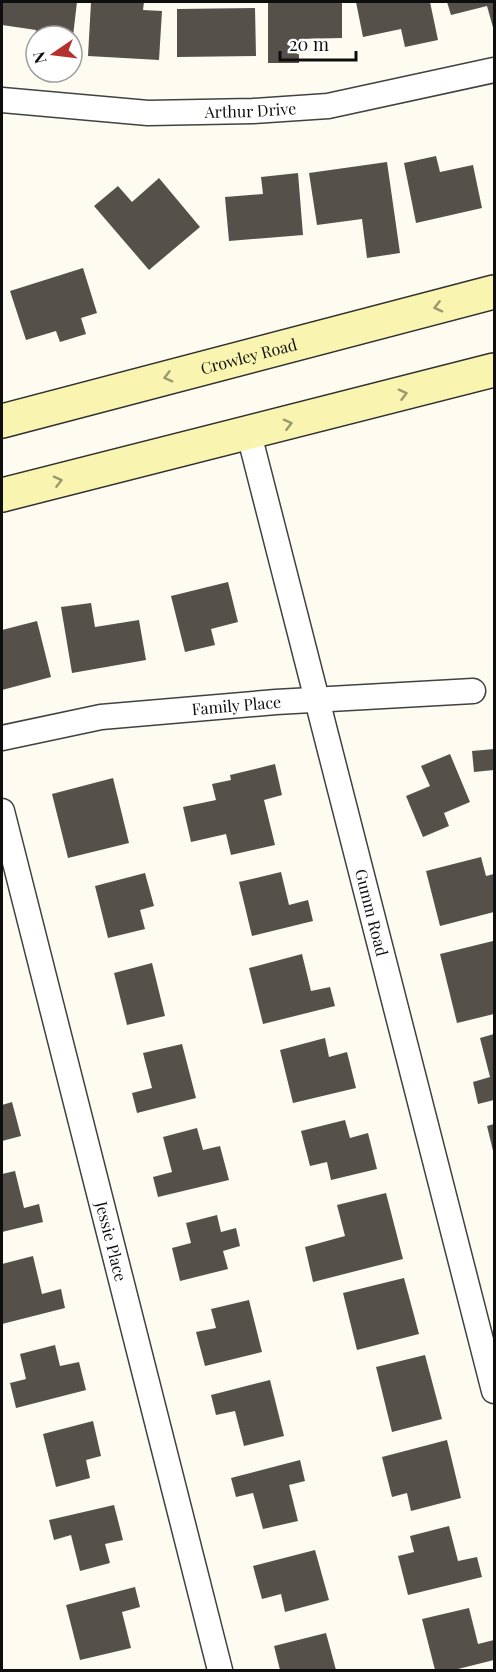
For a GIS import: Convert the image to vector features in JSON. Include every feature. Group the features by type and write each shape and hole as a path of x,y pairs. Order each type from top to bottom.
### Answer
{"main road":[{"name":"Crowley Road","path":"2,421 495,292"},
{"path":"2,495 495,370"}],"street":[{"name":"Arthur Drive","path":"2,100 148,113 253,111 328,106 495,70"},
{"name":"Gumm Road","path":"249,434 495,1391"},
{"name":"Family Place","path":"2,738 100,717 473,691"},
{"name":"Jessie Place","path":"2,811 220,1671"}],"building":[{"path":"3,2 77,2 74,24 24,24 24,28 2,25"},
{"path":"91,2 144,2 143,10 162,11 159,60 88,56"},
{"path":"268,2 342,2 342,38 299,39 299,63 268,63"},
{"path":"356,2 430,2 438,40 405,47 401,29 363,37"},
{"path":"447,2 494,2 494,31 487,6 451,15"},
{"path":"255,8 256,56 177,57 177,9"},
{"path":"436,156 440,172 473,165 482,208 416,223 404,163"},
{"path":"387,162 400,253 367,258 362,219 317,225 309,173"},
{"path":"298,173 303,235 229,241 225,197 263,194 261,177"},
{"path":"159,178 200,227 149,270 94,206 118,186 132,202"},
{"path":"83,268 97,313 81,318 86,334 60,342 56,331 26,340 10,291"},
{"path":"228,582 238,622 211,629 215,645 185,652 171,596"},
{"path":"91,603 95,627 139,620 146,660 72,673 61,607"},
{"path":"37,621 51,677 2,690 2,630"},
{"path":"494,749 494,770 474,772 472,751"},
{"path":"450,754 470,802 444,813 449,826 423,837 406,796 430,786 421,766"},
{"path":"275,764 282,795 264,800 275,845 231,855 226,834 191,842 183,807 216,800 212,784 231,780 230,775"},
{"path":"113,778 129,843 68,858 52,794"},
{"path":"481,857 486,876 494,874 494,912 440,926 426,871"},
{"path":"281,872 289,905 308,900 313,921 252,936 239,882"},
{"path":"145,873 154,906 140,910 145,929 108,938 95,886"},
{"path":"493,941 494,1014 457,1023 440,954"},
{"path":"302,954 311,991 330,987 335,1006 263,1024 249,968"},
{"path":"152,963 165,1016 127,1025 114,973"},
{"path":"494,1034 494,1100 478,1104 473,1082 490,1077 480,1038"},
{"path":"325,1038 329,1057 347,1052 356,1088 293,1103 280,1050"},
{"path":"182,1044 196,1098 137,1113 132,1093 152,1088 143,1053"},
{"path":"12,1102 21,1136 2,1141 2,1105"},
{"path":"345,1120 350,1138 368,1133 377,1169 331,1180 327,1162 310,1166 301,1131"},
{"path":"494,1124 494,1155 487,1126"},
{"path":"197,1128 203,1150 220,1146 229,1180 158,1197 153,1177 172,1172 163,1137"},
{"path":"15,1171 24,1208 39,1204 43,1222 2,1232 2,1174"},
{"path":"386,1193 403,1259 313,1282 305,1247 345,1236 337,1205"},
{"path":"217,1215 221,1232 236,1228 240,1246 223,1251 228,1269 180,1281 172,1248 191,1243 186,1223"},
{"path":"33,1256 42,1294 61,1289 65,1308 2,1324 2,1264"},
{"path":"404,1278 419,1334 357,1350 343,1293"},
{"path":"249,1300 262,1352 205,1366 196,1332 216,1328 211,1309"},
{"path":"55,1345 60,1366 79,1362 86,1390 16,1408 10,1383 26,1379 20,1354"},
{"path":"425,1355 442,1419 392,1432 376,1367"},
{"path":"270,1380 284,1436 244,1446 235,1411 216,1415 211,1395"},
{"path":"93,1421 101,1456 86,1460 90,1478 56,1487 43,1434"},
{"path":"447,1440 461,1498 411,1511 407,1493 392,1497 382,1457"},
{"path":"300,1460 305,1481 289,1485 298,1521 263,1529 253,1493 236,1497 231,1478"},
{"path":"114,1505 123,1540 105,1544 110,1563 80,1571 71,1535 54,1540 49,1520"},
{"path":"449,1526 458,1561 477,1557 482,1577 408,1595 398,1556 414,1552 410,1536"},
{"path":"315,1550 329,1600 285,1612 281,1594 262,1599 253,1566"},
{"path":"135,1587 140,1607 122,1612 131,1648 80,1660 66,1605"},
{"path":"469,1608 478,1644 494,1640 494,1660 454,1670 435,1670 422,1619"},
{"path":"326,1633 336,1670 280,1670 274,1646"}]}
